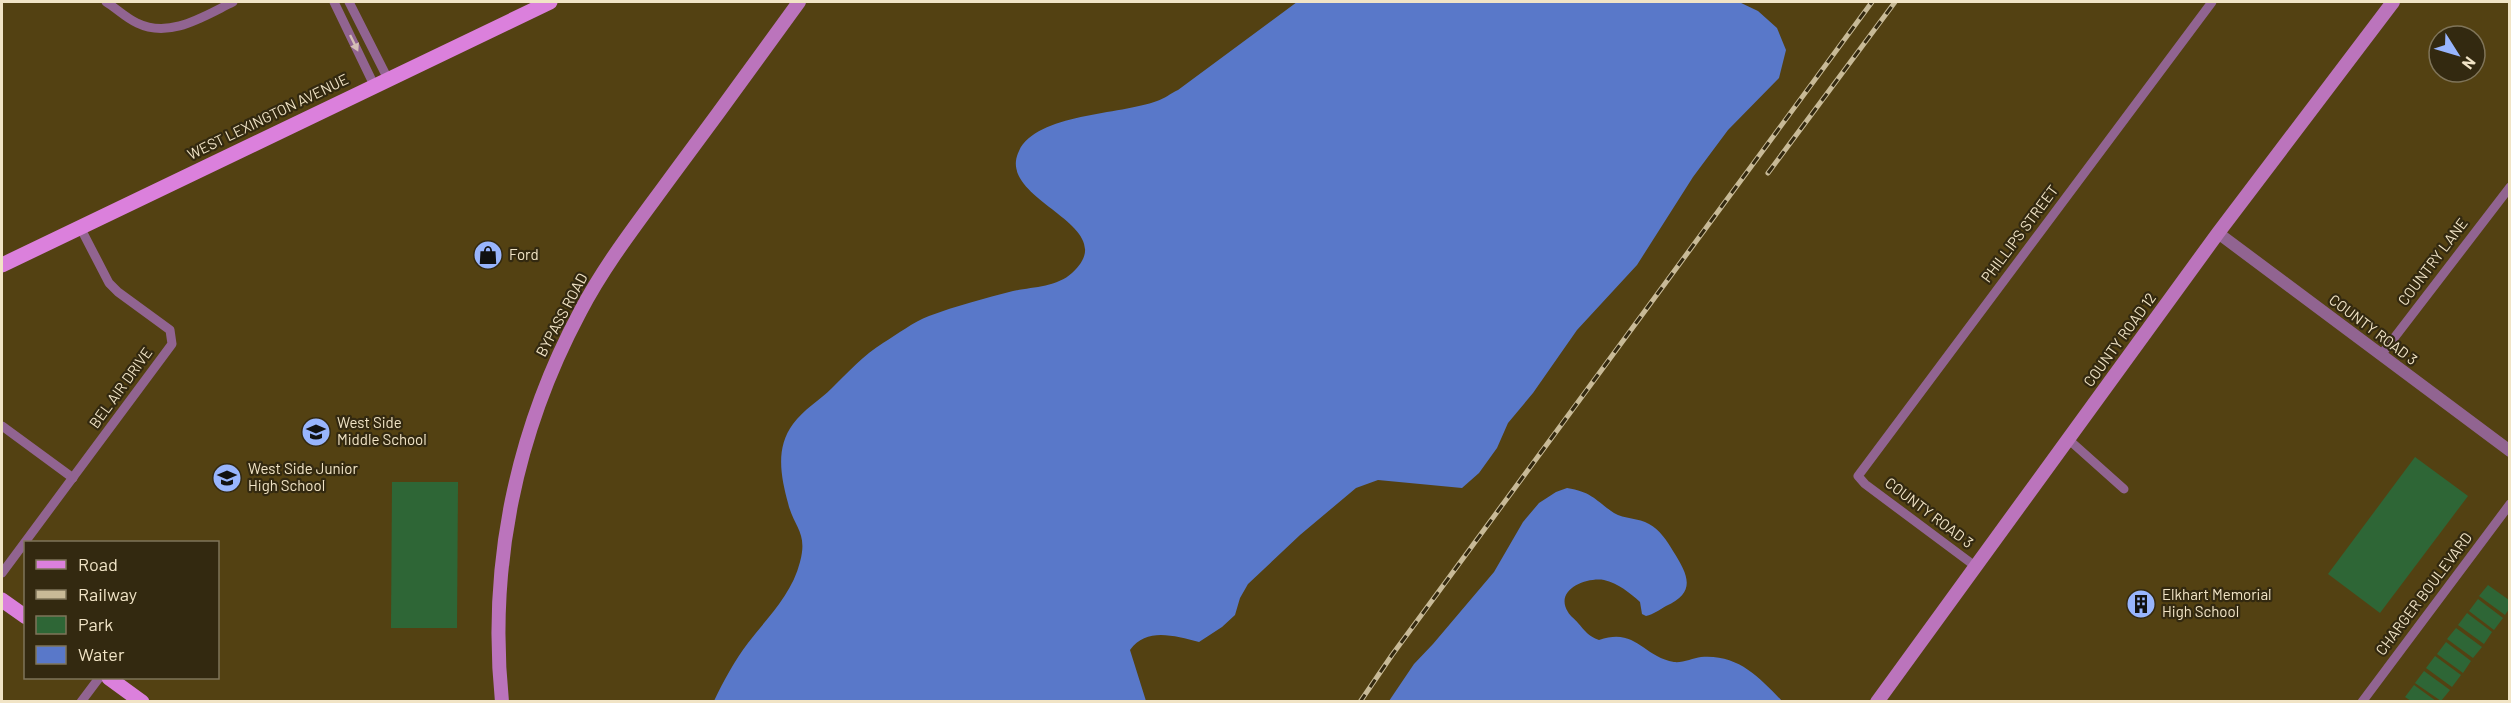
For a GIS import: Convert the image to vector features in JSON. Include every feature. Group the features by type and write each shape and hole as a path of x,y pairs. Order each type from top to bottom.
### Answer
{"main road":[{"name":"WEST LEXINGTON AVENUE","path":"2,265 550,2"},
{"name":"BYPASS ROAD","path":"502,702 498,614 504,536 525,443 551,370 580,311 614,257 799,2"},
{"name":"COUNTY ROAD 12","path":"1877,702 2218,233 2393,2"},
{"path":"2,600 24,616"},
{"path":"110,679 142,702"}],"street":[{"path":"106,2 136,23 156,28 179,27 233,2"},
{"path":"334,2 381,82"},
{"path":"349,2 381,82"},
{"name":"PHILLIPS STREET","path":"1865,483 1858,476 2212,2"},
{"name":"COUNTRY LANE","path":"2381,355 2510,187"},
{"name":"BEL AIR DRIVE","path":"26,541 172,344 170,330 109,283 81,227"},
{"name":"COUNTY ROAD 3","path":"2218,233 2510,450"},
{"path":"2,426 73,478"},
{"path":"2068,439 2124,489"},
{"name":"COUNTY ROAD 3","path":"1865,483 1975,566"},
{"name":"CHARGER BOULEVARD","path":"2362,702 2510,504"},
{"name":"BEL AIR DRIVE","path":"2,573 24,544"},
{"path":"81,702 98,679"}],"green space":[{"path":"2415,457 2468,496 2380,613 2328,574"},
{"path":"392,482 458,482 457,628 391,628"},
{"path":"2488,585 2509,600 2509,609 2505,615 2479,596"},
{"path":"2478,599 2503,618 2494,630 2469,611"},
{"path":"2467,613 2492,632 2484,644 2458,625"},
{"path":"2456,628 2482,647 2473,658 2447,639"},
{"path":"2446,642 2471,661 2463,673 2437,654"},
{"path":"2435,656 2461,675 2452,687 2426,668"},
{"path":"2424,671 2450,690 2441,701 2415,683"},
{"path":"2414,685 2436,701 2411,701 2405,697"}],"water":[{"path":"1297,2 1739,2 1758,11 1777,28 1786,50 1779,78 1728,130 1693,177 1637,265 1577,330 1533,393 1508,423 1497,448 1479,473 1462,488 1378,480 1356,488 1300,535 1248,584 1240,598 1235,615 1222,627 1199,642 1180,637 1153,636 1144,638 1130,650 1146,701 714,701 738,657 785,595 800,562 801,537 788,503 781,463 787,433 797,419 869,353 917,321 981,299 1059,281 1072,273 1084,256 1083,240 1072,226 1024,184 1016,169 1019,151 1029,139 1043,129 1061,122 1141,106 1162,99 1178,90"},
{"path":"1567,488 1588,494 1618,515 1653,526 1660,532 1679,560 1687,583 1686,589 1676,601 1646,616 1642,614 1640,602 1614,583 1597,580 1581,583 1568,591 1565,604 1569,613 1587,633 1599,640 1622,637 1631,640 1663,659 1674,662 1701,657 1726,659 1747,669 1782,701 1389,701 1414,664 1494,572 1523,522 1539,503"}],"railway":[{"path":"1360,702 1392,655 1872,2"},
{"path":"1768,173 1895,2"}],"place":[{"name":"Ford","path":"488,255"},
{"name":"West Side Middle School","path":"316,432"},
{"name":"West Side Junior High School","path":"227,478"},
{"name":"Elkhart Memorial High School","path":"2141,604"}]}
